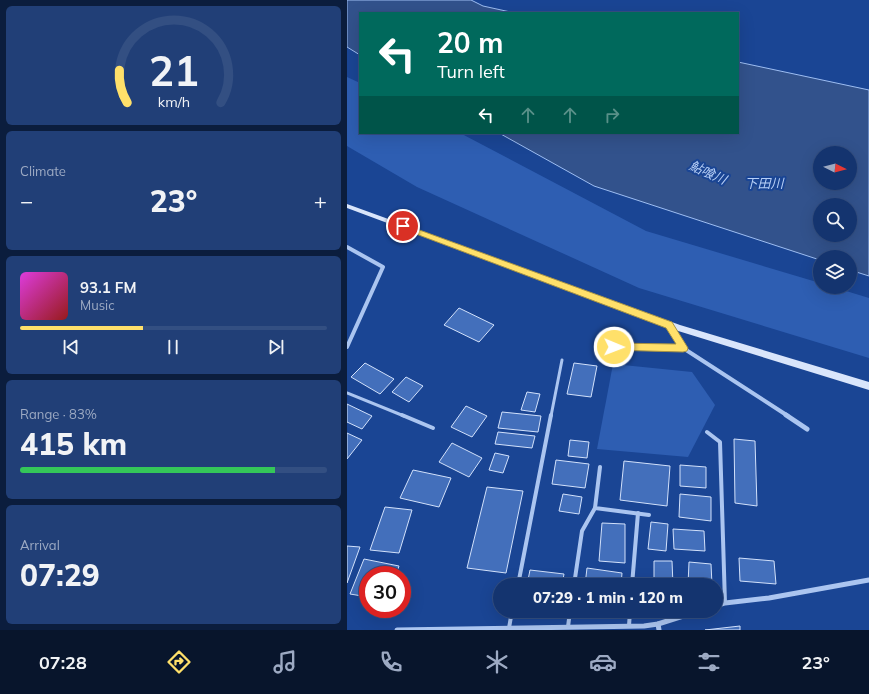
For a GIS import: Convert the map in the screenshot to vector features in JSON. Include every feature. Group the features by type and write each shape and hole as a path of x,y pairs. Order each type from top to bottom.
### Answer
{"street":[{"path":"347,206 669,325 869,386"},
{"path":"347,248 383,268 347,347"},
{"path":"669,325 683,348 807,429"},
{"path":"600,347 683,348"},
{"path":"725,603 769,598 869,580"},
{"path":"397,630 629,626 659,627 682,618"}],"lane":[{"path":"519,578 562,360"},
{"path":"347,393 433,428"},
{"path":"707,432 720,442 725,603"},
{"path":"575,578 582,531 595,508 600,467"},
{"path":"595,508 649,514"},
{"path":"633,578 638,513"},
{"path":"509,628 511,618"},
{"path":"568,627 569,618"},
{"path":"629,626 630,618"}],"shaded area":[{"path":"347,77 359,83 359,134 462,134 646,231 813,281 813,294 856,294 869,298 869,358 639,288 417,187 347,146"},
{"path":"613,364 692,372 715,405 688,457 597,449"}],"water":[{"path":"347,0 471,0 483,6 510,12 359,12 359,54 347,47"},
{"name":"下田川","path":"739,62 869,90 869,276 857,272 857,250 813,250 813,258 594,186 501,134 739,134"}],"building":[{"path":"459,308 494,325 479,342 444,325"},
{"path":"365,363 394,379 380,394 351,377"},
{"path":"574,363 597,366 591,397 567,394"},
{"path":"406,377 423,386 409,402 392,392"},
{"path":"527,392 540,394 535,412 521,410"},
{"path":"347,404 372,416 362,429 347,422"},
{"path":"466,406 487,416 472,437 451,427"},
{"path":"502,412 541,416 538,432 498,428"},
{"path":"498,432 535,436 532,448 495,444"},
{"path":"347,433 362,440 347,459"},
{"path":"734,439 755,441 757,506 735,503"},
{"path":"570,440 589,442 587,458 568,456"},
{"path":"452,443 482,458 469,477 439,462"},
{"path":"495,453 509,456 503,473 489,470"},
{"path":"556,460 589,464 585,488 552,484"},
{"path":"624,461 670,466 667,506 620,500"},
{"path":"680,465 706,467 706,488 680,486"},
{"path":"413,470 451,478 439,507 400,498"},
{"path":"487,487 523,491 506,573 467,568"},
{"path":"563,494 582,497 579,514 559,511"},
{"path":"680,494 711,497 711,521 679,517"},
{"path":"385,507 412,510 399,553 370,550"},
{"path":"651,522 668,524 666,551 648,549"},
{"path":"602,523 625,524 625,563 599,561"},
{"path":"673,529 704,531 705,551 674,549"},
{"path":"347,546 360,547 347,583"},
{"path":"739,558 774,561 776,584 740,581"},
{"path":"364,559 399,566 361,566"},
{"path":"654,561 672,561 673,578 654,578"},
{"path":"689,562 711,564 712,578 688,578"},
{"path":"587,568 622,573 622,578 586,578"},
{"path":"530,570 564,574 563,578 528,578"},
{"path":"359,572 359,596 350,594"},
{"path":"740,626 740,630 705,630"}],"route":[{"path":"403,226 669,325 683,348 614,347"}],"water label":[{"name":"鮎喰川","path":"708,172"}]}
